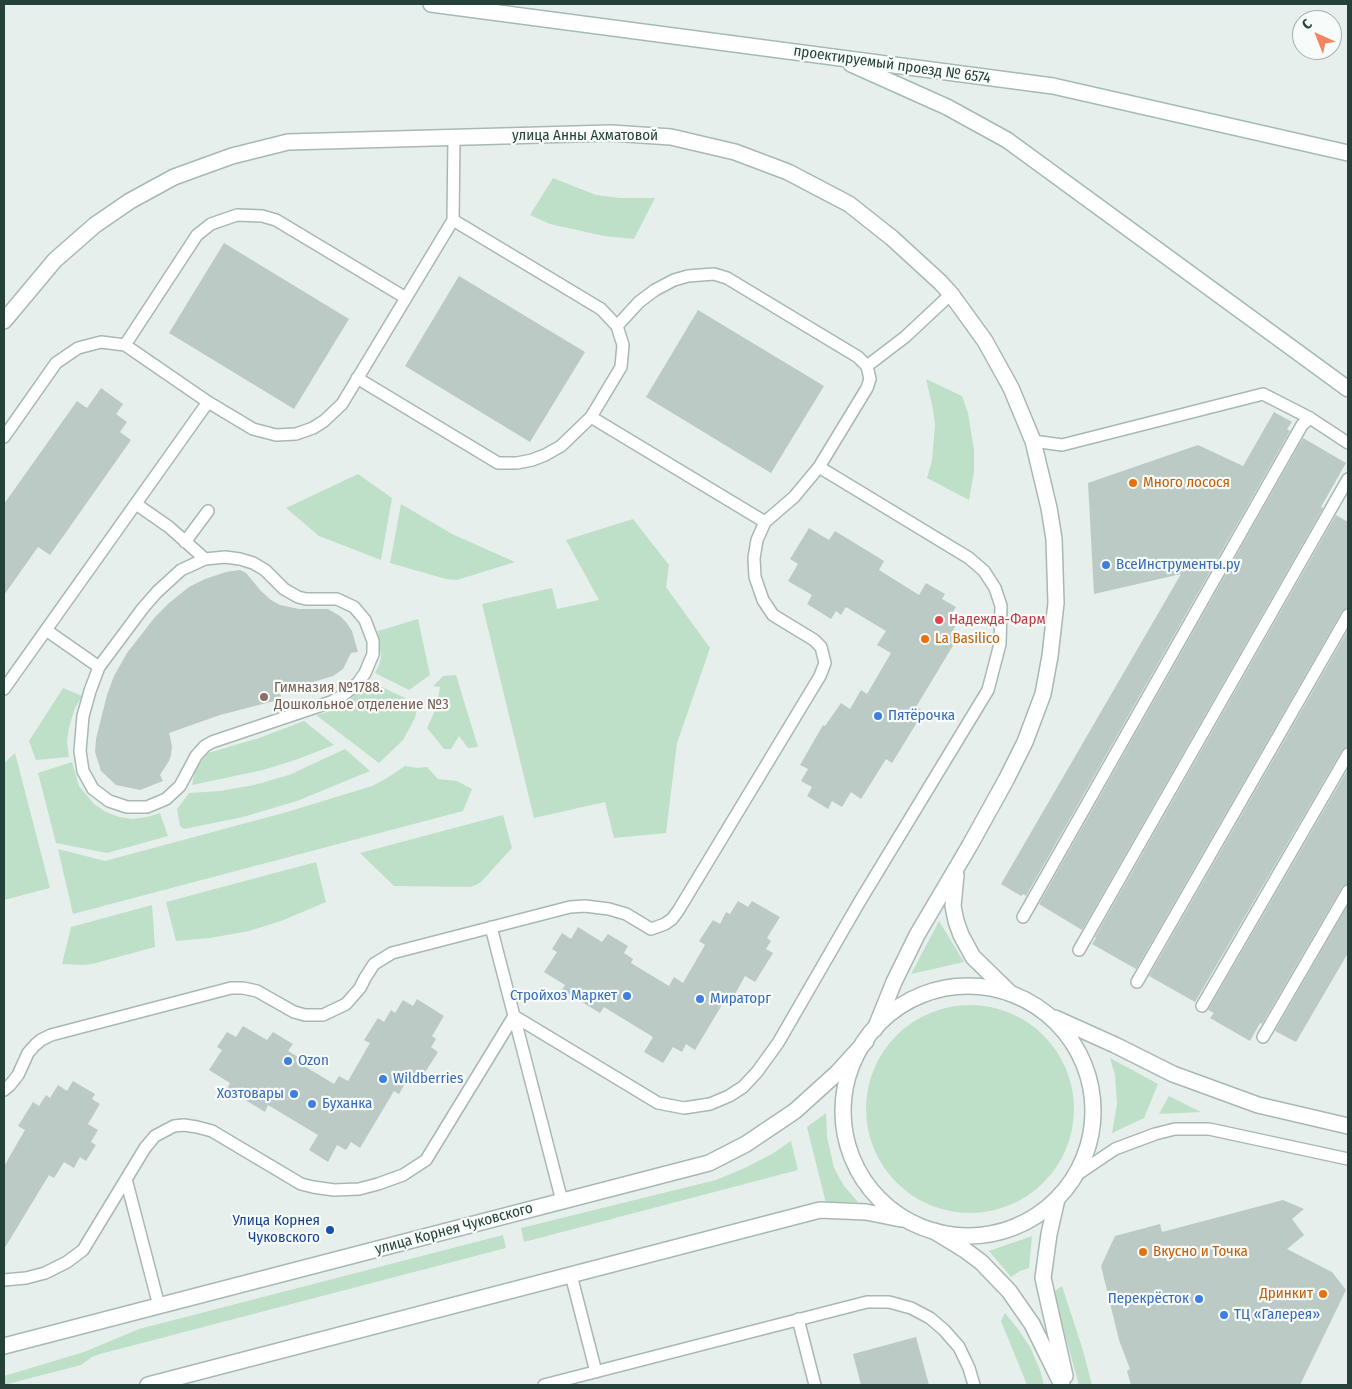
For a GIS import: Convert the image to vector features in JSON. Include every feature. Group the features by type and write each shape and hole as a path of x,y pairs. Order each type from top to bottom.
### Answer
{"street":[{"name":"проектируемый проезд № 6574","path":"431,4 1053,86 1348,153"},
{"path":"836,57 947,108 1007,140 1348,389"},
{"name":"улица Анны Ахматовой","path":"4,321 55,260 95,225 130,201 174,177 232,156 288,142 611,133 647,135 702,143 735,152 788,172 849,204 892,238 951,294 1000,366 1022,413 1033,441 1050,508 1054,539 1056,603 1050,656 1043,694 1025,742 958,866 917,935 870,1035"},
{"name":"улица Анны Ахматовой","path":"958,866 953,906 961,935 973,957 1010,993"},
{"name":"улица Корнея Чуковского","path":"4,1346 709,1163 727,1155 764,1133 795,1111 836,1074 870,1035 897,1009 937,990 981,987 1010,993 1048,1015 1181,1077 1258,1105 1348,1126"},
{"name":"улица Корнея Чуковского","path":"870,1035 858,1053 847,1081 844,1110 847,1140 857,1167 873,1192 894,1212 907,1220 934,1232 978,1236 1000,1232 1021,1224 1034,1217 1057,1199 1075,1176 1088,1149 1093,1105 1088,1076 1077,1048 1059,1025 1048,1015"},
{"path":"1057,1199 1049,1234 1043,1278 1067,1385"},
{"name":"улица Корнея Чуковского","path":"148,1385 820,1210 866,1212 907,1220"},
{"path":"934,1232 973,1256 1009,1291 1032,1324 1062,1385"}],"lane":[{"path":"4,437 56,363 78,348 90,344 108,342 125,345 208,402 253,429 276,434 296,434 324,422 342,404 453,220 454,137"},
{"path":"125,345 197,235 211,224 238,215 262,216 276,220 406,298"},
{"path":"358,378 498,463 532,460 545,455 561,446 591,417 621,367 623,345 617,326 601,309 453,220"},
{"path":"4,1090 18,1075 28,1053 41,1040 51,1035 231,988 257,991 294,1012 305,1015 327,1014 346,1004 354,996 369,970 382,958 392,953 570,907 585,906 609,909 626,914 651,929 665,924 672,919 820,676 825,663 821,647 814,640 773,615 763,600 755,577 754,558 757,540 765,522 794,497 819,468 867,388 870,379 867,366 858,357 736,283 714,274 688,276 674,280 654,290 628,312 617,326"},
{"path":"867,366 905,337 951,294"},
{"path":"1033,441 1062,445 1263,394 1318,422 1348,444"},
{"path":"4,689 208,402"},
{"path":"591,417 765,522"},
{"path":"1023,918 1302,425 1310,418"},
{"path":"514,1016 658,1103 684,1108 710,1104 729,1096 743,1087 757,1072 778,1043 860,901 988,690 1000,644 1001,606 995,588 984,571 969,558 819,468"},
{"path":"1079,950 1348,479"},
{"path":"136,504 169,527 205,559"},
{"path":"185,542 208,510"},
{"path":"205,559 240,559 253,563 264,570 284,589 298,597 306,599 337,599 354,607 365,620 373,641 373,654 365,673 350,690 331,702 204,746 196,756 180,786 166,799 147,807 128,807 109,801 93,788 83,771 80,752 83,716 99,667 143,608 169,580 181,570 205,559"},
{"path":"1137,982 1348,615"},
{"path":"46,630 99,667"},
{"path":"1202,1006 1348,754"},
{"path":"1263,1037 1348,891"},
{"path":"491,927 562,1201"},
{"path":"4,1280 26,1278 45,1273 67,1262 83,1250 145,1148 155,1136 168,1128 184,1125 197,1126 212,1131 301,1184 313,1187 334,1190 359,1189 402,1175 426,1160 514,1016"},
{"path":"1075,1176 1115,1149 1155,1134 1175,1129 1209,1129 1348,1159"},
{"path":"126,1179 159,1306"},
{"path":"571,1275 596,1372"},
{"path":"544,1385 867,1302 889,1302 911,1308 930,1318 959,1347 969,1368 974,1385"},
{"path":"798,1319 815,1385"}],"green space":[{"path":"553,178 596,195 620,198 655,198 634,239 604,236 550,224 530,215"},
{"path":"926,379 962,396 968,413 974,450 974,472 969,500 927,478 932,460 935,425"},
{"path":"358,474 392,498 381,560 319,536 286,508"},
{"path":"401,504 452,534 515,562 457,580 446,579 390,563"},
{"path":"633,519 669,565 666,587 710,648 677,743 666,833 614,838 605,802 534,818 482,604 552,588 557,609 599,600 566,540"},
{"path":"418,619 430,675 409,690 375,673 381,657 378,631"},
{"path":"456,675 478,747 468,748 459,736 451,749 444,749 427,728 437,706 440,687 433,686 443,676"},
{"path":"367,680 418,704 415,718 403,740 379,763 316,715 328,712 347,702"},
{"path":"63,688 82,696 75,708 69,727 67,742 69,757 36,760 29,741"},
{"path":"304,721 334,745 263,770 192,785 194,774 199,764 208,753 259,738"},
{"path":"345,749 370,771 297,801 243,817 184,829 180,826 177,809 189,793 220,791 254,785 289,775"},
{"path":"15,753 50,888 4,900 4,763"},
{"path":"72,762 79,786 94,804 106,812 119,817 133,819 160,813 168,836 107,853 56,843 38,773"},
{"path":"405,766 427,767 438,779 457,781 472,789 463,811 73,914 58,849 105,861 287,812 372,786"},
{"path":"503,815 512,848 481,882 470,887 394,886 360,853"},
{"path":"316,862 326,902 281,921 249,931 210,938 176,941 166,902"},
{"path":"152,905 155,947 92,964 62,964 71,927"},
{"path":"939,921 964,962 911,974"},
{"path":"960,1005 980,1005 1000,1009 1019,1017 1044,1035 1057,1051 1066,1069 1074,1099 1070,1139 1066,1149 1057,1167 1044,1183 1028,1196 1000,1209 980,1213 960,1213 940,1209 921,1201 904,1190 889,1175 878,1158 870,1139 866,1119 866,1099 870,1079 878,1060 889,1043 904,1028 921,1017 940,1009"},
{"path":"1110,1058 1158,1084 1144,1118 1112,1133 1117,1104 1115,1075"},
{"path":"1169,1096 1201,1112 1159,1114"},
{"path":"826,1113 827,1137 834,1168 844,1186 858,1202 826,1203 807,1127"},
{"path":"791,1141 798,1170 524,1242 521,1228 716,1180 772,1154"},
{"path":"503,1235 506,1248 100,1354 81,1365 4,1385 4,1376 84,1352 139,1329"},
{"path":"1032,1236 1029,1268 1011,1277 989,1251"},
{"path":"1062,1286 1092,1385 1079,1385 1053,1292"},
{"path":"1005,1313 1030,1347 1044,1385 1027,1385 1001,1321"}],"building":[{"path":"224,243 349,319 294,409 169,333"},
{"path":"459,276 585,352 530,442 405,366"},
{"path":"698,310 824,386 771,473 646,397"},
{"path":"101,388 123,404 116,414 127,422 120,432 131,440 50,555 38,547 4,595 4,504 77,401 87,408"},
{"path":"1274,412 1292,422 1287,429 1290,431 1026,896 1023,894 1021,896 1001,884 1181,574 1094,594 1088,483 1198,445 1243,466"},
{"path":"1303,438 1346,463 1321,507 1323,508 1082,930 1039,904"},
{"path":"1336,515 1348,522 1348,608 1342,611 1136,969 1092,944 1095,937"},
{"path":"809,528 829,540 835,531 884,561 879,570 919,595 926,583 945,594 942,599 956,607 951,614 960,619 950,635 957,639 916,707 924,711 892,763 886,759 861,799 851,792 842,807 832,801 828,809 807,796 812,787 801,781 808,769 800,765 823,725 825,726 841,703 850,709 861,690 867,694 891,653 877,645 886,631 846,607 841,615 836,611 831,619 807,604 812,595 788,581 798,564 790,559"},
{"path":"240,570 246,573 271,600 280,605 299,609 328,609 340,616 352,631 358,652 351,653 343,669 333,676 280,692 282,699 220,715 169,733 172,746 171,755 160,775 163,781 140,790 116,785 101,771 95,752 96,739 107,695 114,676 127,653 155,617 189,587 226,572"},
{"path":"1348,630 1348,747 1342,750 1195,1002 1149,976"},
{"path":"1348,769 1348,884 1342,887 1262,1024 1260,1023 1250,1041 1210,1018 1214,1013 1208,1010"},
{"path":"738,901 748,907 752,901 780,917 767,938 771,941 766,949 773,953 755,982 745,976 734,996 729,993 695,1050 686,1044 682,1052 673,1047 663,1063 644,1052 653,1037 604,1007 600,1013 562,990 565,985 544,972 557,952 552,949 562,933 571,939 578,927 602,942 608,934 628,946 624,953 633,959 631,963 669,986 674,977 683,983 705,945 699,941 713,920 720,924 726,912 730,914"},
{"path":"1348,905 1348,953 1296,1042 1275,1031"},
{"path":"417,999 444,1016 432,1036 436,1039 431,1047 438,1052 420,1080 410,1075 399,1094 394,1091 360,1148 351,1142 346,1150 337,1145 328,1162 309,1150 318,1135 268,1105 265,1112 227,1089 230,1083 209,1070 222,1050 217,1047 227,1032 236,1037 243,1026 267,1040 273,1032 293,1044 288,1051 298,1057 296,1061 334,1084 339,1076 348,1081 370,1043 364,1040 378,1018 384,1022 391,1010 395,1013 403,1000 413,1006"},
{"path":"73,1081 95,1094 92,1099 100,1104 88,1124 98,1130 91,1142 96,1145 86,1161 80,1157 74,1168 64,1162 54,1178 49,1175 4,1249 4,1166 25,1130 18,1126 33,1102 39,1106 46,1095 50,1098 58,1085 67,1091"},
{"name":"ТЦ «Галерея»","path":"1283,1200 1304,1209 1292,1219 1304,1235 1287,1249 1332,1272 1346,1290 1300,1385 1131,1385 1127,1371 1130,1369 1119,1340 1101,1266 1115,1236 1160,1224 1162,1232"},
{"path":"916,1337 929,1385 861,1385 853,1354"}],"place":[{"name":"Много лосося","path":"1133,483"},
{"name":"ВсеИнструменты.ру","path":"1106,565"},
{"name":"Надежда-Фарм","path":"939,620"},
{"name":"La Basilico","path":"925,639"},
{"name":"Гимназия №1788. Дошкольное отделение №3","path":"264,697"},
{"name":"Пятёрочка","path":"878,716"},
{"name":"Стройхоз Маркет","path":"627,996"},
{"name":"Мираторг","path":"700,999"},
{"name":"Ozon","path":"288,1061"},
{"name":"Wildberries","path":"383,1079"},
{"name":"Хозтовары","path":"294,1094"},
{"name":"Буханка","path":"312,1104"},
{"name":"Улица Корнея Чуковского","path":"330,1230"},
{"name":"Вкусно и Точка","path":"1143,1252"},
{"name":"Дринкит","path":"1323,1294"},
{"name":"Перекрёсток","path":"1199,1299"},
{"name":"ТЦ «Галерея»","path":"1224,1315"}]}
